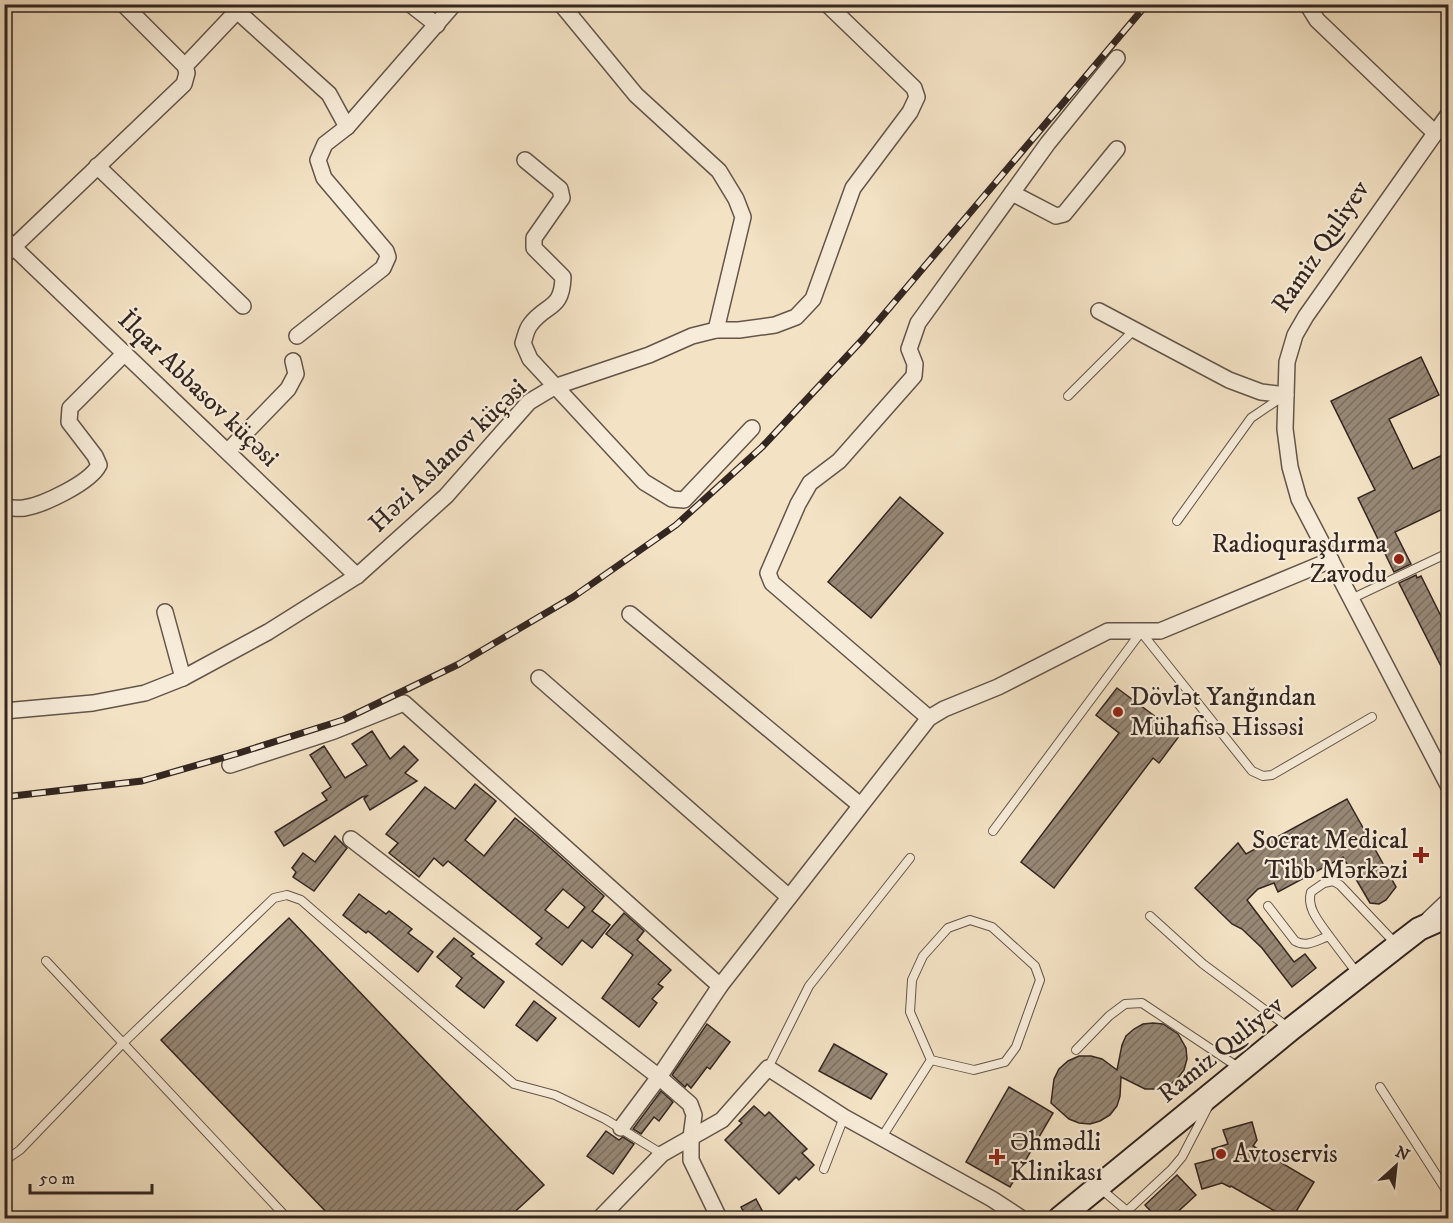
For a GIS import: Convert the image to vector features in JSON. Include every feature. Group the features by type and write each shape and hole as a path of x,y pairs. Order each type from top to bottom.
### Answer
{"main road":[{"name":"Ramiz Quliyev","path":"1060,1218 1075,1210 1097,1186 1419,928 1449,916"}],"street":[{"path":"8,247 184,84 187,73 184,66 123,4"},
{"path":"410,4 437,25"},
{"path":"297,336 384,268 388,257 386,251 324,178 318,160 325,144 347,127 454,4"},
{"path":"561,4 636,95 719,171 736,199 743,217 716,330"},
{"name":"Həzi Aslanov küçəsi","path":"4,711 93,703 145,693 183,678 268,632 357,576 446,496 530,402 554,387 649,355 692,336 716,330 739,330 776,325 796,316 813,299 853,188 910,112 917,97 914,88 827,4"},
{"path":"1307,4 1317,20 1436,133"},
{"path":"184,66 235,8 329,94 347,127"},
{"path":"929,718 772,583 768,573 798,504 810,483 839,461 914,376 915,364 909,349 918,323 1048,143 1117,58"},
{"name":"Ramiz Quliyev","path":"1449,116 1305,316 1295,335 1287,362 1285,429 1290,467 1299,499 1449,784"},
{"path":"1012,192 1056,216 1064,214 1117,148"},
{"path":"525,160 560,189 562,198 534,238 534,248 563,276 562,292 556,302 529,326 523,343 530,359 644,482 672,499 684,500 752,428"},
{"path":"97,166 243,306"},
{"name":"İlqar Abbasov küçəsi","path":"8,247 125,353 357,576"},
{"path":"1099,311 1229,380 1261,392 1286,395"},
{"path":"4,507 23,509 53,498 95,473 99,465 95,456 69,423 70,408 125,353"},
{"path":"228,451 288,389 296,374 293,361"},
{"path":"621,1128 659,1077 720,986 929,718 944,709 998,687 1108,631 1160,631 1331,560"},
{"path":"165,612 183,678"},
{"path":"630,614 860,805"},
{"path":"539,678 789,897"},
{"path":"230,765 334,731 404,704 720,986"},
{"path":"351,839 659,1077 690,1104 694,1115 691,1160 719,1218"},
{"path":"1419,928 1449,901"},
{"path":"600,1218 662,1154 722,1120 768,1068 844,1117 992,1199 1020,1218"}],"lane":[{"path":"1068,396 1134,330"},
{"path":"1177,521 1251,418 1286,395"},
{"path":"1351,599 1449,554"},
{"path":"993,831 1141,632 1252,771 1263,776 1272,775 1372,717"},
{"path":"768,1068 809,986 910,858"},
{"path":"1359,976 1310,907 1311,892 1333,881 1340,885 1397,946"},
{"path":"4,1161 20,1150 123,1043 274,898 287,895 301,900 514,1084 555,1095 621,1128 662,1154"},
{"path":"1268,906 1295,941 1300,944 1307,945 1329,936"},
{"path":"1150,916 1203,964 1291,1029"},
{"path":"970,920 992,927 1035,966 1040,980 1016,1047 1005,1062 974,1070 931,1060 910,1012 912,980 923,956 948,928 970,920"},
{"path":"46,961 287,1218"},
{"path":"1076,1050 1109,1016 1125,1004 1142,1003 1242,1070"},
{"path":"882,1137 931,1060"},
{"path":"1380,1087 1449,1193"},
{"path":"1097,1186 1129,1215 1182,1157 1217,1091"},
{"path":"824,1168 844,1117"}],"building":[{"path":"1421,357 1439,395 1389,419 1413,469 1449,452 1449,506 1395,532 1411,564 1394,572 1358,498 1375,490 1331,401"},
{"path":"900,497 943,533 871,618 828,582"},
{"path":"1416,575 1417,578 1421,576 1442,618 1449,614 1449,682 1399,583"},
{"path":"1117,688 1180,735 1159,763 1153,758 1054,888 1021,862 1119,733 1096,715"},
{"path":"372,731 390,759 404,746 418,760 405,773 417,781 370,810 364,799 367,796 362,797 284,846 275,832 327,800 322,793 331,787 310,755 324,746 345,778 367,765 352,744"},
{"path":"475,784 496,801 465,840 484,856 515,818 604,896 592,911 610,925 592,948 582,940 562,965 536,944 542,938 448,861 443,866 434,858 419,877 389,853 398,843 386,834 425,787 455,809","holes":["563,889 585,907 568,928 545,910"]},
{"path":"1347,799 1396,887 1386,900 1379,904 1370,903 1343,857 1278,892 1274,883 1258,889 1247,900 1294,962 1305,954 1316,968 1292,987 1262,948 1242,929 1232,924 1195,888 1238,843 1246,854"},
{"path":"335,836 347,848 314,891 293,877 296,872 292,868 303,853 315,862"},
{"path":"359,894 386,914 389,911 412,929 408,933 433,952 418,972 368,931 366,933 343,915"},
{"path":"624,913 644,931 637,940 671,970 658,984 663,987 652,999 657,1003 639,1027 602,998 633,955 606,934"},
{"path":"289,918 544,1185 508,1218 332,1218 161,1040"},
{"path":"454,938 474,954 471,956 504,982 484,1008 456,986 462,978 437,957"},
{"path":"534,1001 556,1018 537,1041 516,1025"},
{"path":"707,1024 730,1042 710,1069 707,1067 691,1088 687,1084 685,1087 672,1075"},
{"path":"1143,1024 1163,1024 1178,1034 1186,1048 1187,1059 1184,1070 1177,1079 1168,1086 1145,1089 1121,1077 1117,1106 1110,1115 1090,1124 1069,1119 1051,1103 1054,1079 1059,1069 1068,1061 1079,1056 1091,1056 1102,1059 1117,1070 1126,1036"},
{"path":"834,1044 887,1074 871,1099 819,1071"},
{"path":"1009,1087 1053,1113 1010,1187 966,1162"},
{"path":"661,1091 673,1102 659,1121 654,1117 641,1134 633,1129"},
{"path":"754,1106 765,1116 769,1112 807,1149 802,1153 814,1165 799,1180 796,1177 779,1194 725,1140 742,1123 739,1121"},
{"path":"1252,1122 1257,1140 1253,1146 1314,1182 1292,1218 1287,1218 1222,1183 1202,1189 1195,1164 1214,1159 1212,1149 1228,1144 1223,1130"},
{"path":"606,1131 619,1140 623,1137 634,1144 613,1174 587,1156"},
{"path":"1177,1175 1196,1195 1171,1218 1157,1218 1145,1205"},
{"path":"756,1199 766,1218 747,1218 741,1207"}],"railway":[{"path":"4,797 142,781 343,720 459,664 573,597 676,525 762,447 863,339 1147,4"}],"place":[{"name":"Radioquraşdırma Zavodu","path":"1399,559"},
{"name":"Dövlət Yanğından Mühafisə Hissəsi","path":"1118,712"},
{"name":"Socrat Medical Tibb Mərkəzi","path":"1421,855"},
{"name":"Avtoservis","path":"1221,1154"},
{"name":"Əhmədli Klinikası","path":"997,1157"}]}
